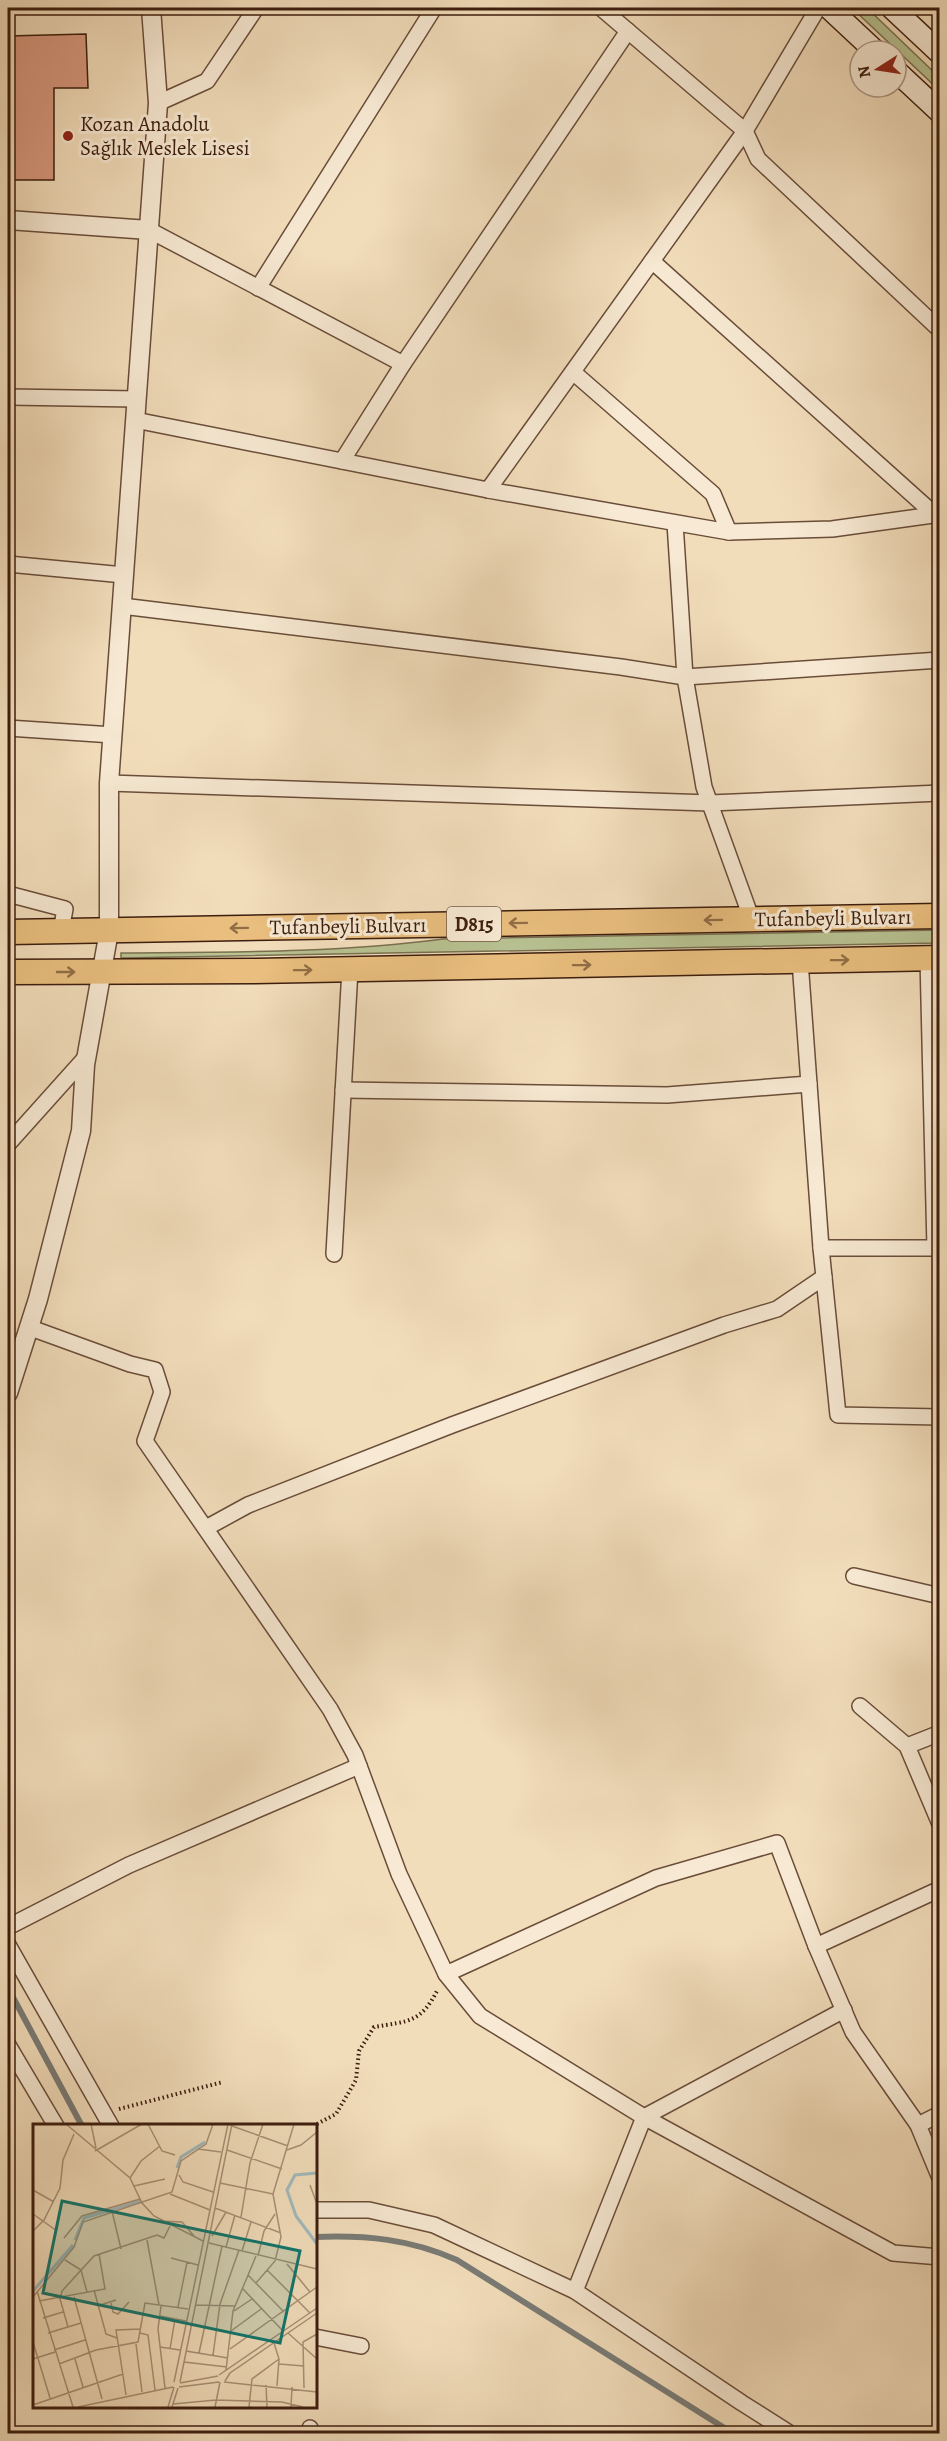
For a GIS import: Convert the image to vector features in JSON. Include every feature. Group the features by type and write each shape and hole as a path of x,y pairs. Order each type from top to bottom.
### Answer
{"highway":[{"name":"Tufanbeyli Bulvarı","path":"8,932 939,916"},
{"name":"Tufanbeyli Bulvarı","path":"8,972 350,969 934,959"}],"main road":[{"path":"829,8 862,39"},
{"path":"892,8 939,52"},
{"path":"908,82 939,112"}],"street":[{"path":"8,1393 81,1131 86,1057 109,931 109,783 158,103 151,8"},
{"path":"158,103 207,81 256,8"},
{"path":"258,288 434,8"},
{"path":"601,8 745,131 758,159 939,330"},
{"path":"488,490 745,131 818,8"},
{"path":"342,461 403,364 628,31"},
{"path":"8,220 149,230 403,364"},
{"path":"652,261 937,514"},
{"path":"573,372 713,494 729,532"},
{"path":"8,397 137,399"},
{"path":"135,420 488,490 729,532 832,529 937,514"},
{"path":"675,523 684,677 704,787 752,920"},
{"path":"8,564 124,575"},
{"path":"122,606 609,665 684,677 939,660"},
{"path":"8,729 113,735"},
{"path":"109,783 710,803 939,793"},
{"path":"8,894 65,909 61,931"},
{"path":"821,1248 937,1248 934,959"},
{"path":"800,961 821,1248 838,1415 939,1417"},
{"path":"333,1254 350,969"},
{"path":"8,1144 86,1057"},
{"path":"343,1090 667,1095 809,1084"},
{"path":"206,1528 248,1505 452,1425 713,1329 777,1309 824,1277"},
{"path":"28,1327 130,1364 155,1370 162,1392 146,1441 330,1709 359,1766 399,1874 446,1974 480,2016 644,2117 893,2253 939,2257"},
{"path":"854,1576 939,1596"},
{"path":"860,1706 907,1746 939,1824"},
{"path":"907,1746 939,1733"},
{"path":"8,1927 129,1864 359,1766"},
{"path":"446,1974 656,1878 777,1843 816,1946 853,2032 918,2125 939,2178"},
{"path":"816,1946 939,1889"},
{"path":"8,1945 108,2120"},
{"path":"575,2291 644,2117 844,2010"},
{"path":"8,2045 55,2124"},
{"path":"918,2125 939,2114"},
{"path":"316,2211 369,2210 434,2225 575,2291 742,2403 791,2433"},
{"path":"316,2337 361,2346"}],"path":[{"path":"316,2124 336,2114 356,2080 359,2051 374,2027 412,2020 428,2008 446,1974"},
{"path":"108,2120 223,2082"}],"green space":[{"path":"852,8 867,8 899,39 885,39"},
{"path":"908,47 939,77 939,90 908,61"},
{"path":"940,930 939,943 121,958 121,953 322,949 443,939"}],"building":[{"path":"86,34 88,88 54,88 54,180 8,180 8,36"}],"waterway":[{"path":"8,1988 81,2124"},
{"path":"316,2237 388,2240 422,2247 457,2260 734,2434"}],"place":[{"name":"Kozan Anadolu Sağlık Meslek Lisesi","path":"68,136"}]}
